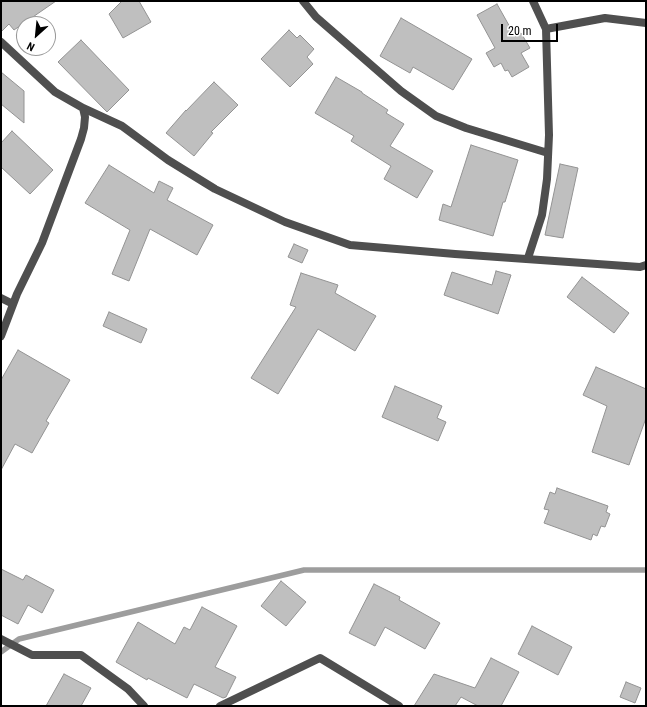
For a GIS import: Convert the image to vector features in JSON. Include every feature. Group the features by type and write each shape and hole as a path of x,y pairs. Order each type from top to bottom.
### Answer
{"street":[{"path":"302,1 316,17 401,91 436,116 466,128 548,153"},
{"path":"528,258 542,215 547,180 549,135 546,29 533,1"},
{"path":"546,29 605,18 646,22"},
{"path":"1,42 55,92 83,108 122,126 168,160 216,190 285,222 350,245 640,267 646,265"},
{"path":"1,336 17,294 42,244 84,128 85,117 83,108"},
{"path":"1,298 13,304"},
{"path":"2,639 32,655 81,656 128,689 144,706"},
{"path":"220,706 320,658 399,706"}],"building":[{"path":"1,1 56,1 34,16 16,16 16,29 14,30 9,24 1,32"},
{"path":"122,1 139,1 151,22 123,38 109,14"},
{"path":"497,4 515,36 521,33 530,48 521,53 529,67 512,77 508,70 505,71 501,63 494,67 486,53 495,48 477,15"},
{"path":"401,18 472,59 453,90 413,67 410,73 380,56"},
{"path":"289,30 297,38 300,35 314,49 307,57 313,64 290,87 261,59"},
{"path":"81,40 129,90 107,112 58,62"},
{"path":"1,72 24,91 24,123 1,104"},
{"path":"336,77 362,92 388,110 386,113 404,124 390,146 433,171 417,198 384,179 391,166 351,141 354,136 315,113"},
{"path":"214,82 238,105 211,132 213,133 194,156 166,133"},
{"path":"12,131 53,170 30,194 1,167 1,143"},
{"path":"471,145 518,160 493,236 439,220 443,204 451,207"},
{"path":"560,164 578,168 563,238 545,235"},
{"path":"109,165 154,193 159,181 173,188 167,200 213,225 197,255 150,229 129,281 112,274 130,230 85,203"},
{"path":"294,244 308,250 302,263 288,257"},
{"path":"496,271 511,275 498,314 444,295 452,272 492,285"},
{"path":"301,273 338,285 335,293 376,316 355,351 318,329 278,394 251,378 296,307 290,305"},
{"path":"582,277 629,313 614,333 567,297"},
{"path":"109,312 147,329 141,343 103,326"},
{"path":"18,350 70,380 46,421 49,423 32,453 15,444 1,470 1,380"},
{"path":"596,367 646,389 646,418 629,465 592,452 607,406 583,395"},
{"path":"395,386 442,406 437,418 446,422 438,441 382,417"},
{"path":"557,488 608,506 606,512 610,514 605,527 601,526 597,536 593,534 591,540 544,523 549,510 544,509 550,492 555,494"},
{"path":"1,569 23,580 26,575 54,590 42,613 28,605 18,624 1,615"},
{"path":"281,581 306,602 286,626 261,606"},
{"path":"374,584 400,597 399,600 440,623 425,649 385,627 375,646 349,633"},
{"path":"202,607 237,626 215,667 236,677 226,697 223,698 194,684 187,698 148,678 147,680 116,662 138,622 175,644 184,627 190,630"},
{"path":"532,626 572,647 558,675 518,654"},
{"path":"491,658 519,672 501,706 478,706 461,697 455,706 414,706 434,674 475,688"},
{"path":"64,674 91,688 81,706 46,706"},
{"path":"626,682 641,688 635,703 620,697"}],"waterway":[{"path":"1,652 19,639 304,570 646,570"}]}
